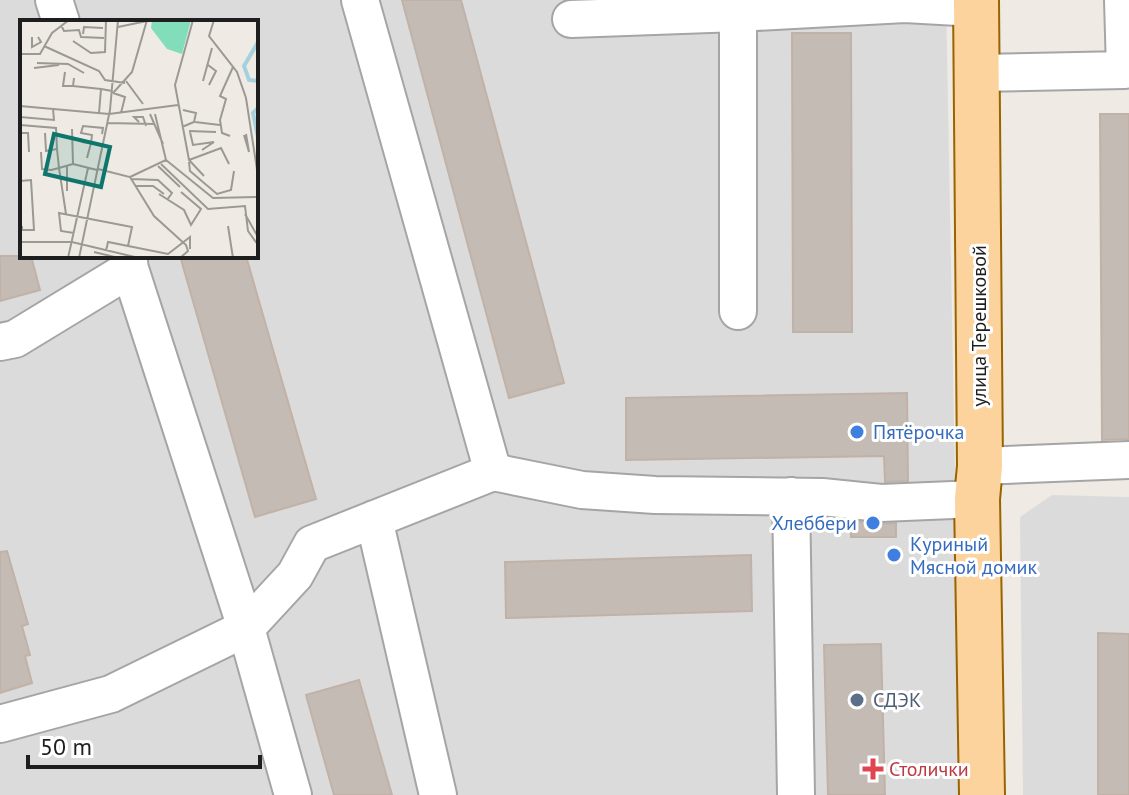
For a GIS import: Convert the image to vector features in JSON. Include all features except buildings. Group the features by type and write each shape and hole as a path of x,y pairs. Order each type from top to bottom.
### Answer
{"main road":[{"name":"улица Терешковой","path":"976,4 982,795"}],"street":[{"path":"54,0 60,20"},
{"path":"360,0 493,472"},
{"path":"977,73 1125,70 1123,0"},
{"path":"571,19 738,6 905,2 976,4"},
{"path":"738,6 738,311"},
{"path":"0,342 15,339 129,262 246,628 293,795"},
{"path":"0,724 111,694 246,628 295,575 312,544 493,472 582,490 655,495 791,496 881,503 978,483 1129,460"},
{"path":"791,496 796,795"},
{"path":"374,519 438,795"}],"shaded area":[{"path":"0,0 946,0 961,795 0,795"},
{"path":"1052,495 1129,497 1129,795 1023,795 1020,517"}],"place":[{"name":"Пятёрочка","path":"857,432"},
{"name":"Хлеббери","path":"873,523"},
{"name":"Куриный Мясной домик","path":"894,555"},
{"name":"СДЭК","path":"857,700"},
{"name":"Столички","path":"873,769"}]}
